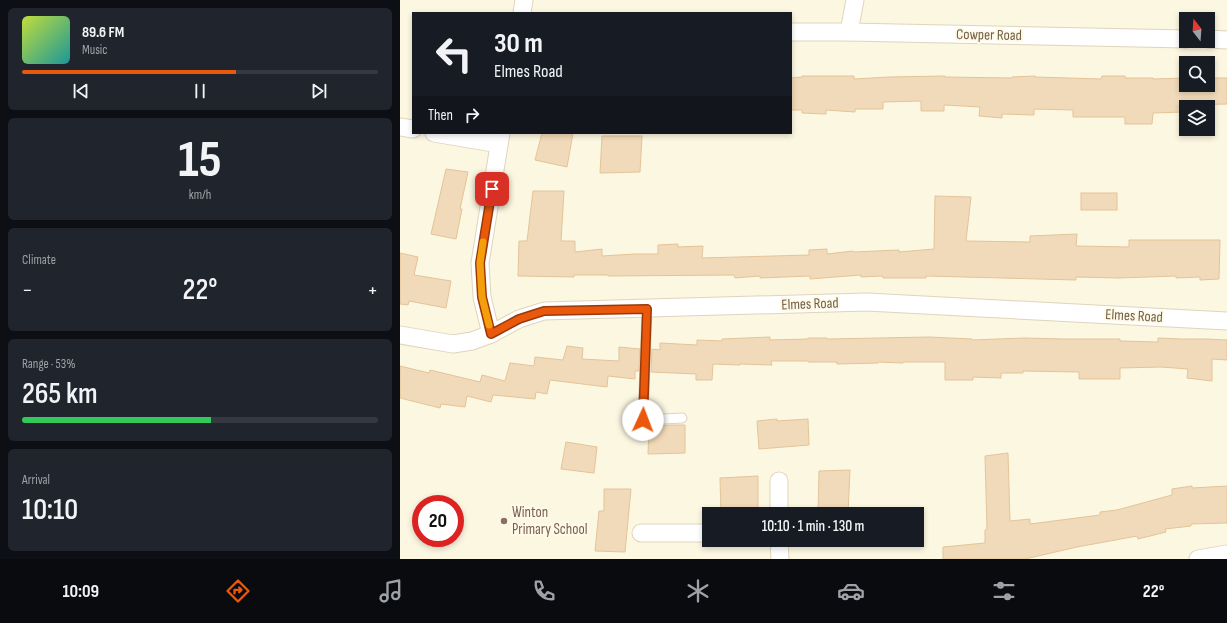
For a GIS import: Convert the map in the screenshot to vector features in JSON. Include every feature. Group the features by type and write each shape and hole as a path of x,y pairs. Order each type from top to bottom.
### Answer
{"street":[{"path":"522,12 524,0"},
{"path":"849,32 855,0"},
{"name":"Cowper Road","path":"792,32 1179,39"},
{"path":"1215,39 1227,40"},
{"path":"400,127 412,129"},
{"path":"447,134 500,138 480,263 482,297 491,334"},
{"name":"Elmes Road","path":"400,335 453,344 472,342 519,319 544,311 867,302 1227,321"},
{"path":"779,481 779,507"},
{"path":"641,533 702,533"},
{"path":"779,547 780,559"},
{"path":"1198,559 1227,554"}],"lane":[{"path":"647,309 643,420 682,418"}],"building":[{"path":"802,76 854,76 854,79 945,76 1012,78 1035,76 1101,79 1102,76 1125,76 1125,78 1179,78 1179,92 1215,92 1215,78 1227,78 1227,104 1215,104 1215,100 1179,100 1179,112 1153,113 1152,124 1125,124 1125,117 1073,117 1073,110 1034,109 1034,115 1002,114 1002,118 979,116 980,107 944,105 944,111 921,111 921,101 883,102 883,109 855,109 855,112 826,110 826,114 802,113 802,110 792,110 792,78"},
{"path":"542,134 573,134 567,167 535,160"},
{"path":"602,136 642,136 640,172 600,173"},
{"path":"446,169 468,172 460,209 462,209 456,239 431,234"},
{"path":"533,191 564,191 561,241 575,241 575,252 602,249 602,256 658,254 658,245 678,244 678,247 703,246 702,258 809,255 809,250 827,249 827,254 853,251 899,250 899,252 934,249 935,196 971,197 966,241 1030,242 1030,236 1077,234 1076,246 1129,247 1129,240 1220,240 1219,279 1200,280 1200,277 1176,278 1176,276 1119,278 1076,277 1076,280 926,276 926,278 883,278 883,276 861,277 861,275 810,279 810,276 760,278 760,276 735,278 734,275 574,275 574,277 518,276 519,241 527,241"},
{"path":"1081,193 1117,193 1117,210 1081,210"},
{"path":"400,253 418,257 414,275 451,281 446,308 409,301 408,305 400,304"},
{"path":"770,337 770,340 808,338 929,337 972,340 1024,338 1120,339 1120,341 1158,342 1158,338 1227,340 1227,360 1212,359 1212,381 1187,378 1188,369 1161,367 1120,368 1120,379 1079,379 1079,372 1023,371 1023,373 1001,373 1001,378 973,377 973,380 945,380 945,362 878,362 837,364 837,362 771,361 772,365 713,364 712,380 696,380 696,374 651,372 652,349 660,350 660,343 697,345 697,340 722,341 722,339"},
{"path":"567,346 583,348 582,359 619,361 619,347 640,349 639,371 635,371 635,379 608,376 607,387 550,380 547,394 536,392 535,399 493,395 491,402 467,396 465,407 441,404 440,408 400,398 400,366 429,373 430,370 480,382 482,375 505,381 510,363 534,366 535,357 563,360"},
{"path":"777,419 777,421 808,419 809,445 759,449 757,421"},
{"path":"685,425 685,453 648,454 649,426"},
{"path":"566,442 597,447 594,473 561,469"},
{"path":"1008,453 1010,521 1030,519 1030,524 1100,515 1100,512 1117,510 1172,495 1172,489 1192,486 1192,488 1227,486 1227,523 1191,524 1191,526 1165,529 1166,532 1138,539 1137,536 1077,547 1025,559 943,559 943,547 985,543 985,530 987,529 985,456"},
{"path":"850,470 848,507 818,507 819,471"},
{"path":"758,476 758,507 721,507 720,478"},
{"path":"604,489 631,489 625,552 595,551 599,511 604,511"}],"slow traffic":[{"path":"483,242 480,263 482,297 489,325"}],"place":[{"name":"Winton Primary School","path":"504,521"}],"route":[{"path":"492,189 480,263 482,297 491,334 519,319 544,311 647,309 643,420"}]}
